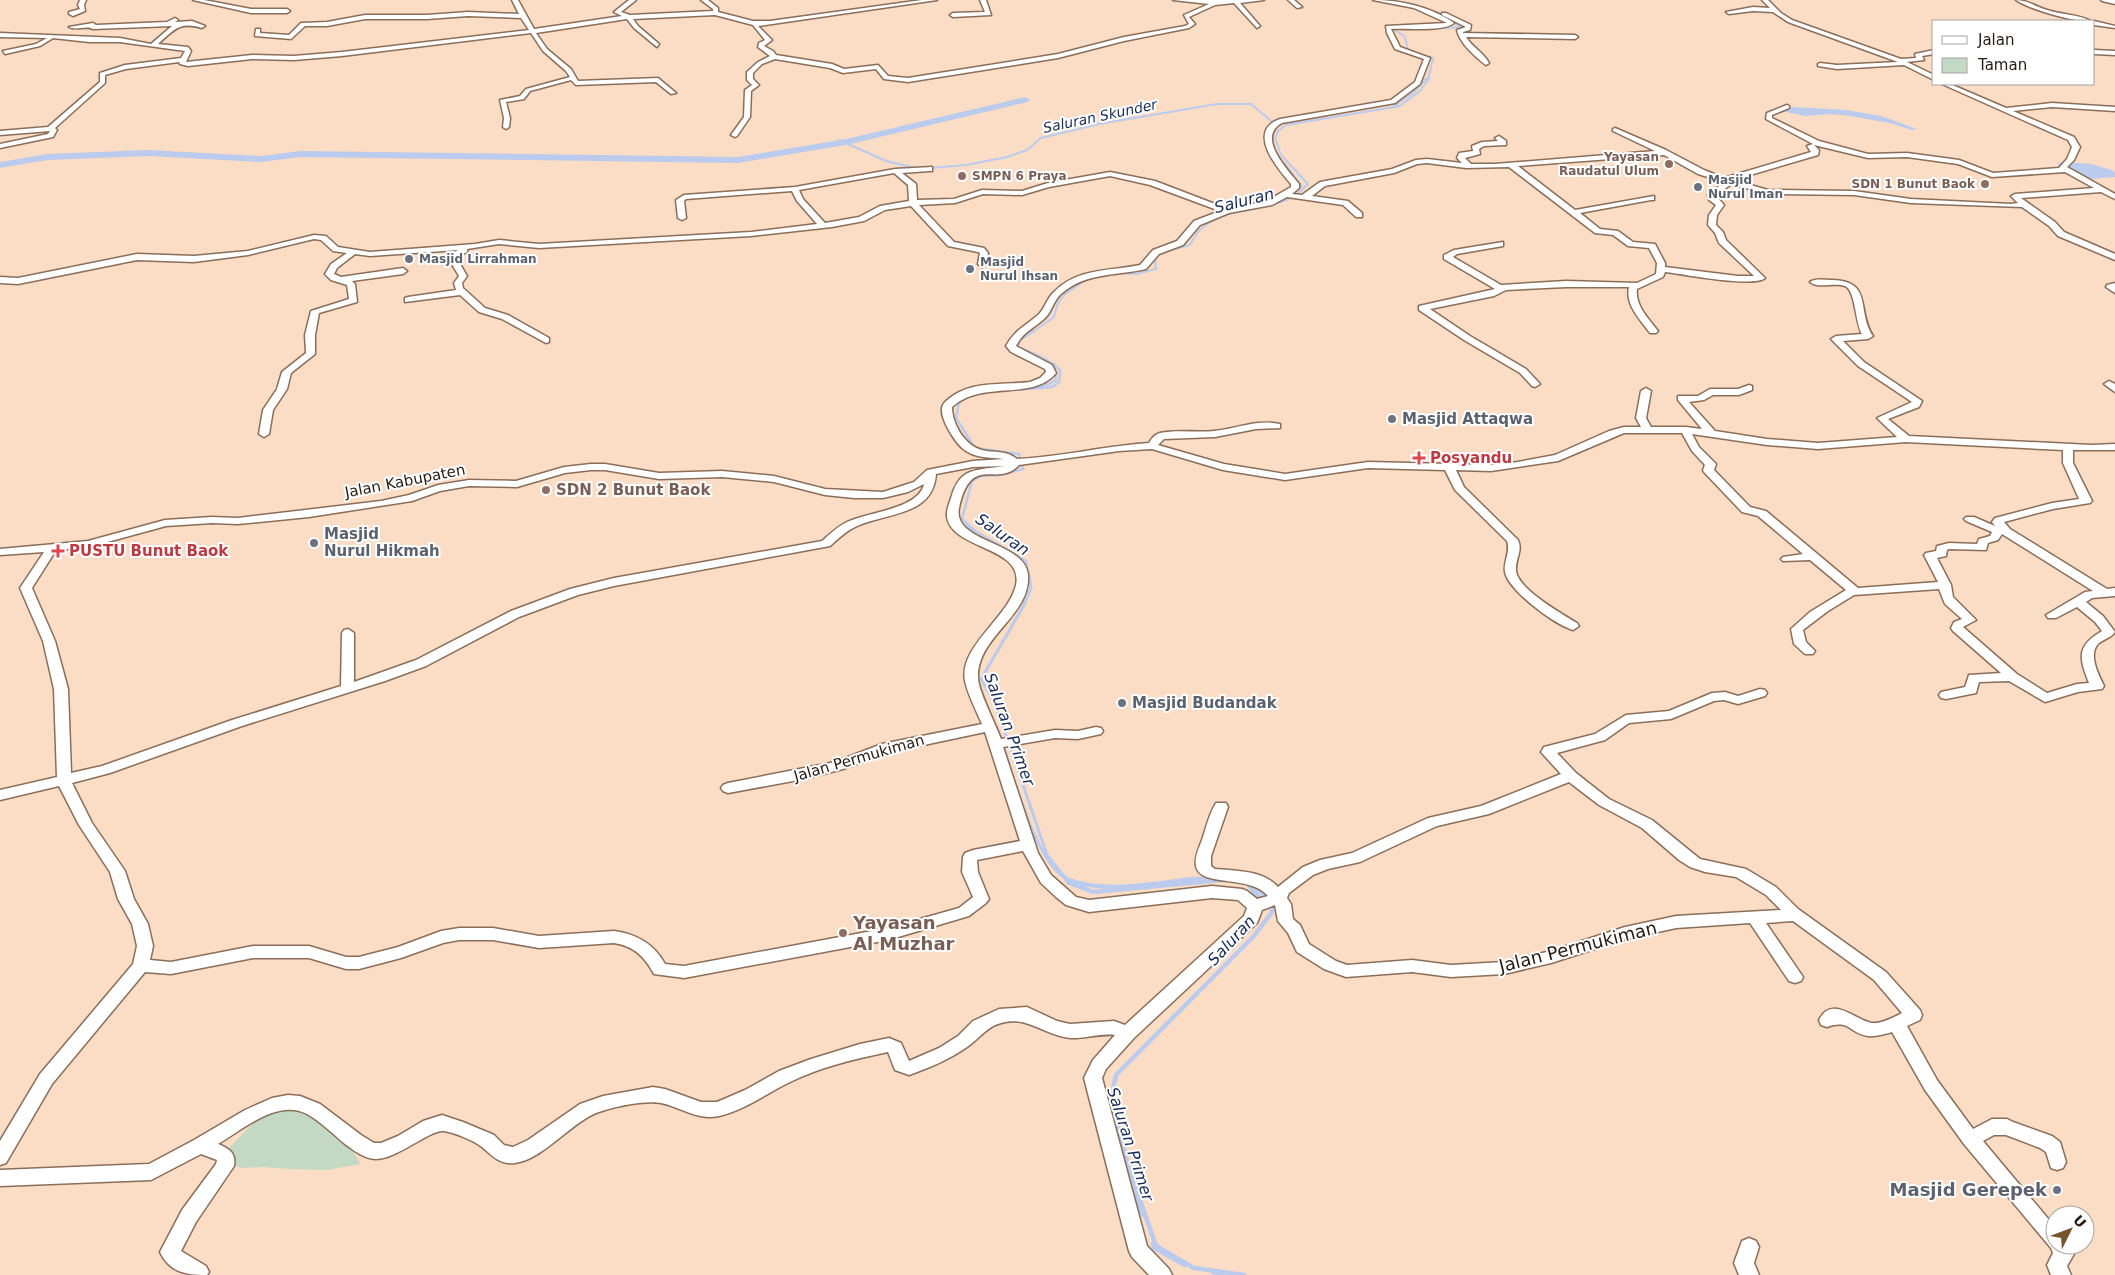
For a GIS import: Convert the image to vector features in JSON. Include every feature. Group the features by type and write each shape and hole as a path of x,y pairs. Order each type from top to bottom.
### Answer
{"street":[{"path":"73,14 71,13 83,10 81,5 83,0"},
{"path":"196,0 251,11 287,11"},
{"path":"516,0 523,16 545,50 569,70 576,83 658,80 673,93"},
{"path":"633,0 617,12 629,17 657,45"},
{"path":"704,0 716,8 715,13"},
{"path":"896,0 904,4"},
{"path":"182,60 182,63 188,64 252,57 306,57 535,32 629,17 715,13 756,24 934,0"},
{"path":"953,15 989,14 983,0"},
{"path":"1176,0 1214,3 1262,0"},
{"path":"1291,0 1299,7"},
{"path":"1288,196 1295,188 1295,184 1281,168 1266,138 1271,126 1280,121 1393,102 1418,83 1427,58 1397,48 1395,39 1388,27 1440,26 1451,23 1415,8 1376,0"},
{"path":"1390,0 1430,8 1467,24 1469,28 1459,32 1469,47 1484,59 1486,63"},
{"path":"1765,0 1783,17 1903,63 1932,77"},
{"path":"2019,0 2049,13 2066,14 2085,20"},
{"path":"2104,0 2115,2"},
{"path":"736,135 747,117 748,90 756,85 750,80 750,72 760,62 774,57 832,66 845,71 878,67 886,78 918,79 1058,56 1124,39 1190,26 1192,24 1186,16 1209,7 1214,3"},
{"path":"1237,3 1257,26"},
{"path":"1729,12 1753,9 1775,10"},
{"path":"258,30 257,35 287,38 294,34 303,24 334,24 358,18 427,17 468,14 523,16"},
{"path":"152,46 176,22"},
{"path":"72,26 168,24 176,22 202,26"},
{"path":"2095,23 2114,28"},
{"path":"756,24 755,26 769,40 761,44 761,47 771,52 774,57"},
{"path":"84,40 93,25"},
{"path":"0,35 51,36 84,40 124,40 152,46 186,48 188,51 182,60 125,67 102,74 103,82 90,96 50,129 0,132"},
{"path":"1461,35 1574,37"},
{"path":"6,52 44,43 51,36"},
{"path":"1820,65 1837,68 1903,63 1922,59 1917,55 1932,52"},
{"path":"2095,52 2115,53"},
{"path":"506,127 507,118 502,101 522,98 528,90 573,78"},
{"path":"1947,85 2064,134 2074,141 2075,153 2063,167 2065,170"},
{"path":"2004,110 2052,105 2115,109"},
{"path":"2080,106 2100,118"},
{"path":"1787,107 1769,114 1769,119 1816,143 1849,152 1872,157 1907,155 1959,162 1992,175 2065,170 2114,196"},
{"path":"0,146 47,138 54,130 50,129"},
{"path":"1615,130 1702,172 1768,192 1840,192 1912,201 2024,205"},
{"path":"1468,166 1461,158 1462,154 1477,152 1475,148 1482,144 1503,143 1499,138"},
{"path":"1662,269 1738,279 1761,278 1722,241 1719,232 1712,225 1713,215 1720,204 1712,198 1712,195 1727,181 1816,154 1811,146"},
{"path":"1303,198 1323,184 1386,173 1416,162 1440,162 1468,166 1510,165 1665,153"},
{"path":"1500,244 1454,252 1447,256 1495,286 1504,288 1566,284 1637,285 1653,280 1660,275 1662,269 1652,246 1630,244 1615,233 1598,231 1510,165"},
{"path":"682,218 680,200 684,198 798,189 895,171 929,169"},
{"path":"895,171 912,184 914,193 913,203 946,240 951,244 976,248 984,253 982,264"},
{"path":"0,280 18,281 136,257 194,259 248,253 314,237 323,238 336,249 352,253 379,254 499,242 539,246 732,235 854,221 878,209 913,203 955,201 982,192 1022,193 1048,185 1110,174 1152,183 1227,211"},
{"path":"799,178 800,200 819,220 822,226"},
{"path":"2102,190 2015,196 2024,205 2052,224 2061,234 2115,258"},
{"path":"1267,902 1242,895 1212,892 1089,906 1071,901 1046,879 1029,845 1003,742 989,727 970,680 970,672 983,644 1017,597 1023,578 1017,565 1006,554 966,535 954,521 952,512 966,478 977,473 1008,468 1014,465 1015,462 1008,457 974,452 965,447 946,414 947,406 951,400 974,390 1029,384 1046,378 1051,372 1049,367 1014,350 1011,346 1021,331 1044,314 1054,296 1073,282 1092,272 1143,267 1156,252 1180,243 1197,223 1227,211 1269,203 1288,196 1345,203 1359,215"},
{"path":"1575,212 1651,198"},
{"path":"473,246 451,256 463,276 457,286 482,310 505,317 546,340"},
{"path":"264,434 268,410 282,389 287,372 310,354 310,335 315,311 354,300 351,284 332,278 329,274 330,270 352,253"},
{"path":"341,280 403,271"},
{"path":"1814,282 1844,283 1851,286 1856,294 1862,327 1868,336 1836,340 1861,364 1917,401 1915,404 1882,418 1906,439"},
{"path":"1637,285 1632,289 1635,305 1653,330"},
{"path":"2115,286 2110,287 2115,290"},
{"path":"1504,288 1494,293 1427,306 1422,309 1523,371 1535,384"},
{"path":"408,300 462,292"},
{"path":"1711,433 1681,398 1698,400 1706,397 1710,392 1739,392 1749,388"},
{"path":"1646,391 1641,418 1647,429"},
{"path":"1276,426 1256,426 1215,434 1162,436 1157,438 1152,446 1223,467 1285,477 1368,465 1491,468 1535,463 1567,455 1617,431 1647,429 1686,430 1767,442 1818,446 1906,439 2068,448 2115,447"},
{"path":"1686,430 1696,448 1711,464 1708,470 1728,493 1748,511 1762,513 1856,592"},
{"name":"Jalan Kabupaten","path":"0,552 51,549 89,544 165,523 212,520 238,521 309,514 404,500 438,488 468,483 517,484 577,468 605,467 659,476 698,473 731,475 774,479 825,492 854,495 894,494 918,484 931,472 959,466 1035,461 1119,448 1152,446"},
{"path":"2002,531 1998,520 2052,506 2086,501 2068,463 2068,448"},
{"path":"1448,466 1459,488 1512,540 1515,546 1510,571 1515,581 1549,611 1573,626"},
{"path":"0,796 105,770 237,723 421,663 515,614 574,592 614,582 826,544 841,530 852,524 917,503 929,491 931,472"},
{"path":"1970,519 2002,531 2109,592"},
{"path":"2002,531 1994,538 1983,541 1982,548 1947,546 1941,548 1942,554 1930,555 1935,567 1945,580 1944,595 1970,620 1958,625 1957,628 2012,677 2044,698 2077,688 2097,686 2090,669 2088,656 2093,642 2109,632 2099,619 2078,602"},
{"path":"0,1157 46,1079 141,966 145,946 140,924 126,899 117,871 86,825 64,781 61,689 49,641 26,588 51,549"},
{"path":"1787,559 1812,556"},
{"path":"1809,650 1800,644 1797,629 1800,624 1827,608 1842,595 1856,592 1945,585"},
{"path":"2052,615 2089,595 2109,592"},
{"path":"346,688 348,633"},
{"path":"1946,695 1971,690 1972,679 1974,678 2012,677"},
{"path":"1760,693 1738,700 1725,696 1712,697 1671,714 1626,718 1600,737 1549,750 1548,752 1571,776 1604,802 1647,824 1684,856 1704,867 1734,871 1754,879 1795,915 1880,976 1914,1015 1890,1026 1870,1030 1845,1017 1834,1016 1827,1020"},
{"name":"Jalan Permukiman","path":"728,788 813,772 838,766 882,749 989,727"},
{"path":"1003,742 1055,734 1078,736 1096,731"},
{"path":"1162,1275 1139,1251 1093,1078 1099,1065 1128,1033 1243,927 1267,902 1308,871 1325,864 1355,858 1433,822 1484,810 1571,776"},
{"path":"1221,807 1204,856 1203,866 1205,870 1212,874 1256,879 1270,888 1267,902"},
{"path":"141,966 171,968 253,952 309,952 346,963 359,963 401,952 441,937 459,934 493,934 539,942 614,937 626,938 643,948 656,961 660,970 684,972 749,962 888,934 964,912 982,899 970,872 970,857 997,849 1029,845"},
{"name":"Jalan Permukiman","path":"1267,902 1285,910 1286,921 1294,929 1303,948 1330,965 1346,971 1412,966 1451,971 1504,968 1551,958 1625,934 1676,922 1795,915"},
{"path":"1754,917 1795,977"},
{"path":"0,1178 151,1172 200,1146 251,1115 272,1105 288,1102 300,1103 314,1109 355,1141 372,1151 381,1151 404,1142 429,1126 442,1123 457,1127 488,1141 499,1152 514,1155 534,1146 586,1110 603,1103 654,1094 665,1096 701,1110 718,1109 751,1095 785,1076 860,1051 889,1045 895,1048 901,1065 909,1068 945,1052 964,1041 979,1026 998,1016 1027,1014 1053,1027 1070,1031 1114,1028 1128,1033"},
{"path":"1895,1023 1931,1085 1970,1139 2045,1228"},
{"path":"1970,1139 1992,1126 2007,1127 2046,1142 2054,1148 2057,1162"},
{"path":"199,1272 175,1258 170,1252 189,1216 225,1166 225,1155 200,1146"},
{"path":"1749,1247 1744,1263 1749,1275"},
{"path":"2061,1275 2057,1265 2063,1255"}],"green space":[{"path":"297,1108 342,1140 350,1148 360,1164 327,1170 242,1168 222,1162 225,1152 261,1115 281,1109"}],"water":[{"path":"1792,107 1846,110 1881,116 1917,129 1912,130 1890,123 1850,116 1832,114 1805,116 1782,111"},
{"path":"2058,163 2091,164 2112,170 2115,172 2115,177 2077,180 2058,167"}],"waterway":[{"name":"Saluran","path":"1429,29 1461,27 1442,16"},
{"name":"Saluran","path":"1401,28 1395,30 1405,37 1408,51"},
{"name":"Saluran","path":"1117,273 1136,274 1156,269 1155,259 1159,253 1190,245 1199,231 1222,216 1282,202 1293,197 1308,184 1281,155 1275,138 1278,131 1286,125 1400,106 1420,91 1428,80 1433,58 1414,53"},
{"name":"Saluran","path":"1394,106 1412,94 1427,78"},
{"path":"0,165 47,157 148,153 261,159 301,154 738,160 846,142 1025,100"},
{"name":"Saluran Skunder","path":"930,168 966,165 1007,157 1027,150 1041,138 1099,124 1217,104 1251,104 1271,121 1278,124"},
{"name":"Saluran Skunder","path":"839,140 886,161 916,168"},
{"name":"Saluran Primer","path":"1284,163 1302,186 1290,197"},
{"name":"Saluran","path":"1184,246 1191,234"},
{"name":"Saluran Primer","path":"1145,271 1153,260"},
{"name":"Saluran","path":"1031,333 1054,317 1058,303 1065,294 1087,279"},
{"name":"Saluran","path":"1027,332 1049,316 1054,305"},
{"name":"Saluran","path":"1033,331 1019,341 1018,347 1054,365"},
{"name":"Saluran","path":"1013,390 1052,387 1059,382 1060,370 1054,365"},
{"name":"Saluran","path":"1032,387 1049,384 1056,380 1054,365"},
{"name":"Saluran","path":"959,402 956,418 975,448 1019,454 1023,469 1000,475 981,476 972,481 962,519 975,531 1026,561 1028,572"},
{"name":"Saluran","path":"961,523 972,531"},
{"name":"Saluran","path":"1028,571 1031,588 1023,607 981,679 995,703 1047,855 1065,877"},
{"name":"Saluran Primer","path":"1003,745 1020,799 1037,840 1057,872 1065,877"},
{"name":"Saluran","path":"1065,877 1069,880"},
{"name":"Saluran","path":"1183,880 1212,877"},
{"name":"Saluran","path":"1066,879 1069,883 1093,892 1222,880 1220,880"},
{"name":"Saluran","path":"1069,880 1081,884 1113,887 1193,879"},
{"name":"Saluran Primer","path":"1247,883 1262,901"},
{"name":"Saluran","path":"1254,886 1268,898"},
{"name":"Saluran","path":"1244,1275 1194,1268 1156,1246 1129,1168 1111,1098 1116,1075 1254,936 1272,912 1270,904"},
{"name":"Saluran","path":"1130,1186 1143,1215"},
{"name":"Saluran","path":"1153,1244 1154,1248 1185,1265"},
{"name":"Saluran","path":"1213,1272 1222,1275"}],"place":[{"name":"Yayasan Raudatul Ulum","path":"1669,164"},
{"name":"SMPN 6 Praya","path":"962,176"},
{"name":"SDN 1 Bunut Baok","path":"1985,184"},
{"name":"Masjid Nurul Iman","path":"1698,187"},
{"name":"Masjid Lirrahman","path":"409,259"},
{"name":"Masjid Nurul Ihsan","path":"970,269"},
{"name":"Masjid Attaqwa","path":"1392,419"},
{"name":"Posyandu","path":"1419,458"},
{"name":"SDN 2 Bunut Baok","path":"546,490"},
{"name":"Masjid Nurul Hikmah","path":"314,543"},
{"name":"PUSTU Bunut Baok","path":"58,551"},
{"name":"Masjid Budandak","path":"1122,703"},
{"name":"Yayasan Al Muzhar","path":"843,933"},
{"name":"Masjid Gerepek","path":"2057,1190"}]}
